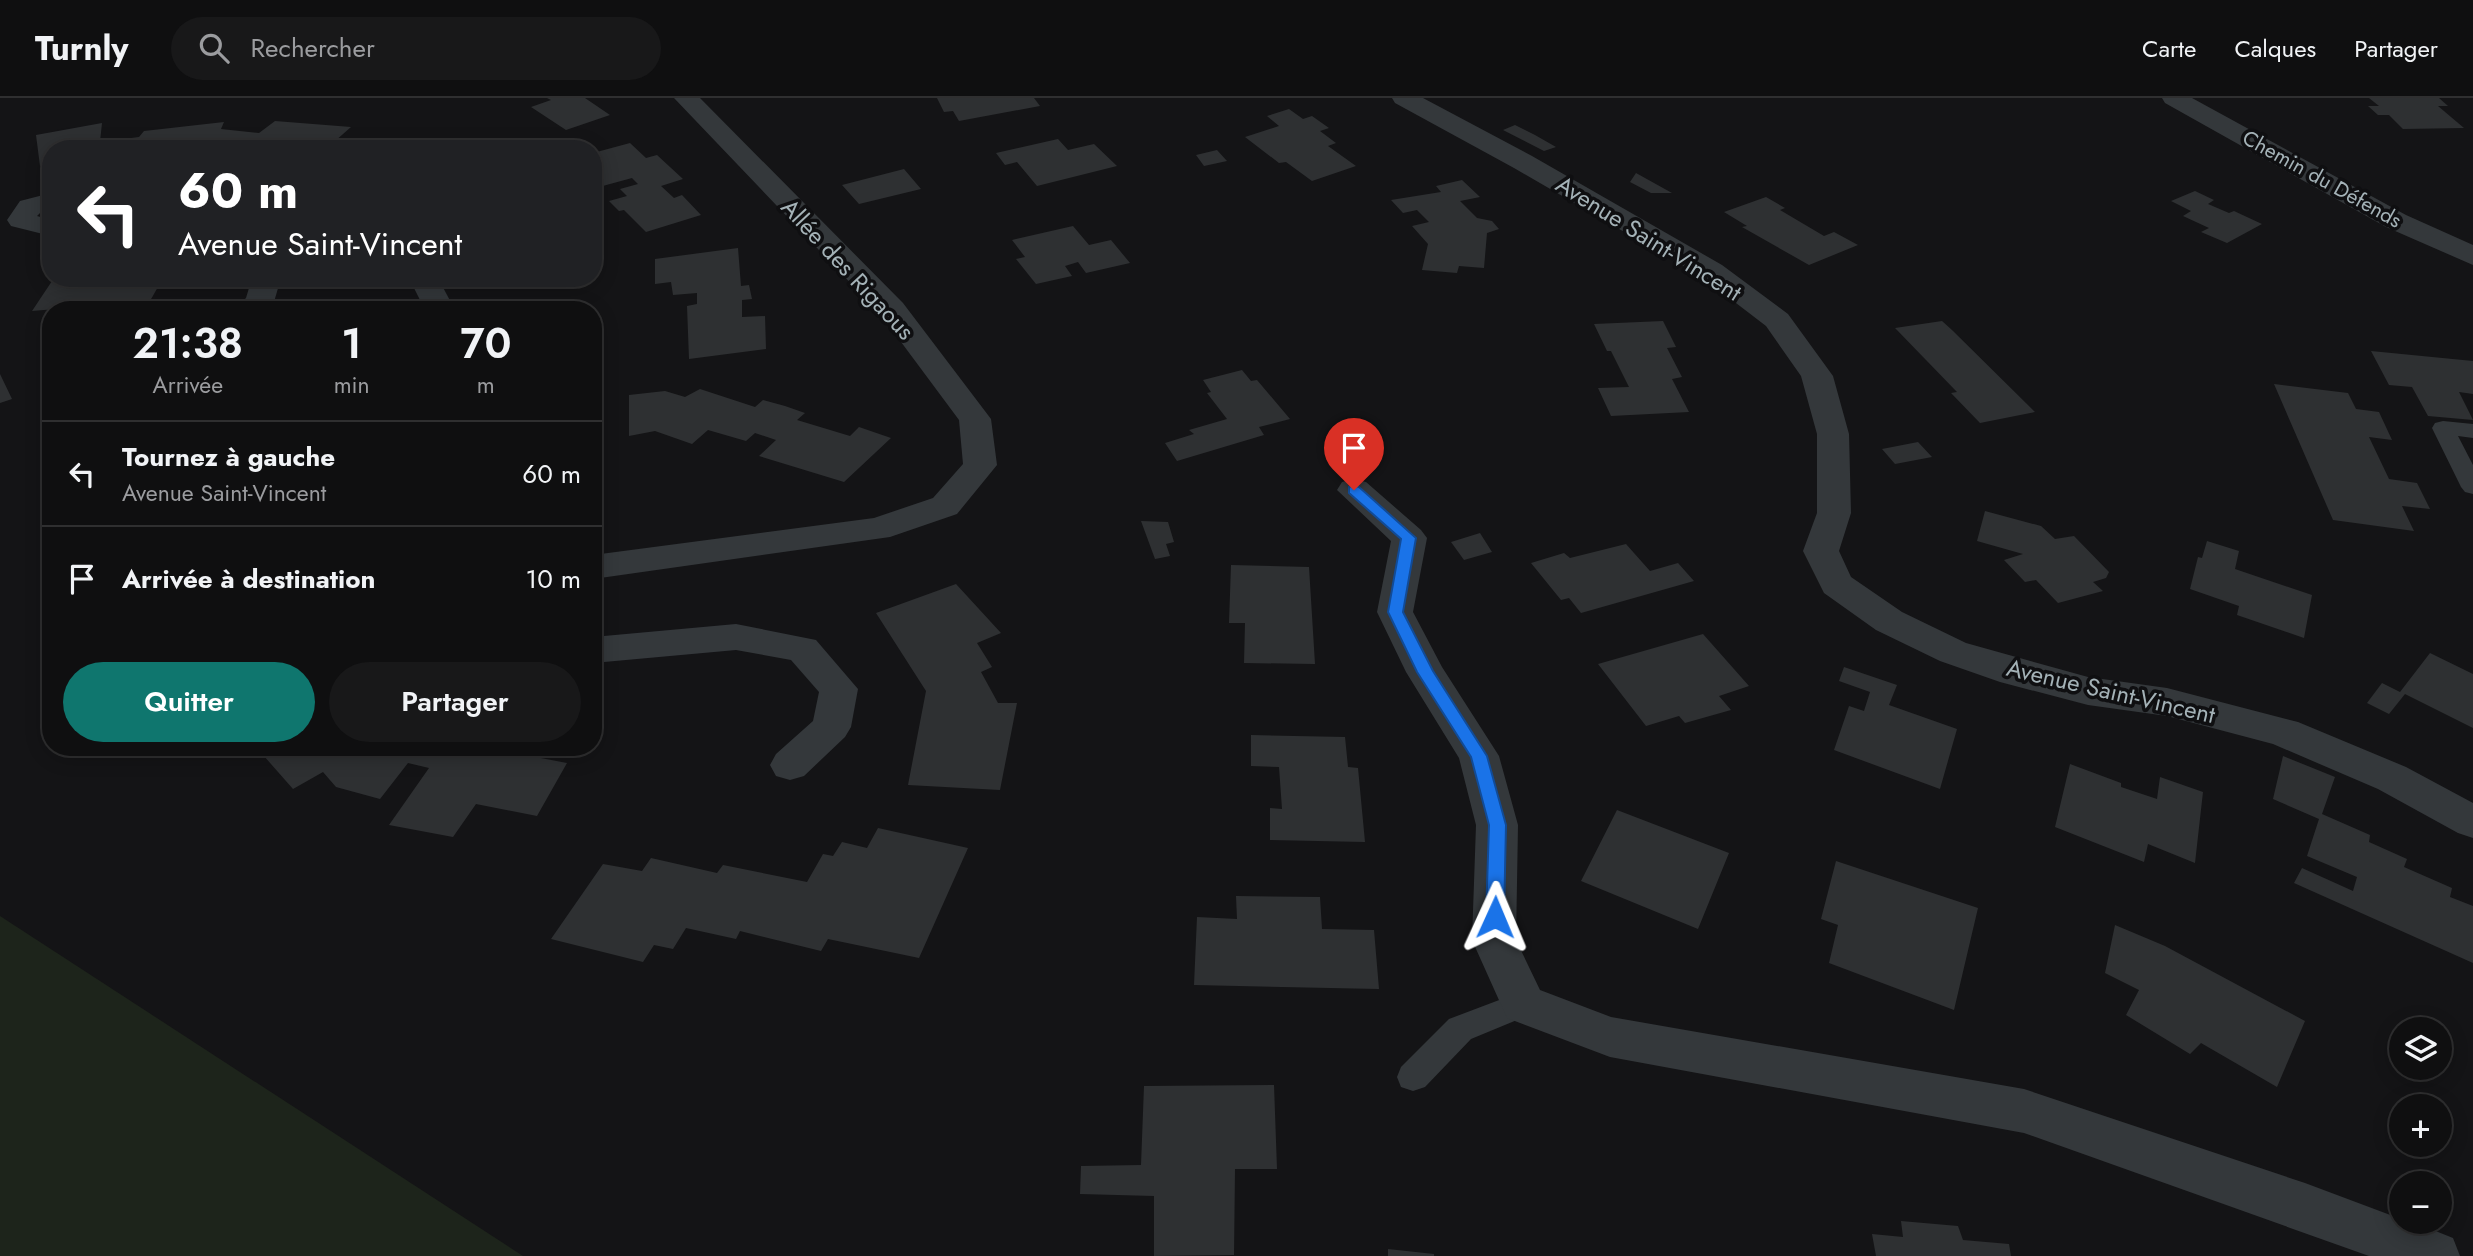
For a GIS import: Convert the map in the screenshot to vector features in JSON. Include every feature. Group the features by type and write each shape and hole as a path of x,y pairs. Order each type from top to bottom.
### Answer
{"street":[{"name":"Allée des Rigaous","path":"602,567 878,529 945,506 980,465 975,419 892,309 686,98"},
{"name":"Avenue Saint-Vincent","path":"1404,98 1523,162 1712,271 1776,320 1817,376 1833,434 1834,513 1821,551 1837,584 1889,621 1952,652 2014,672 2088,691 2167,702 2284,732 2392,778 2473,822"},
{"name":"Chemin du Défends","path":"2174,98 2396,221 2473,256"},
{"path":"42,204 30,207 21,220 42,227"},
{"path":"1354,490 1409,538 1395,612 1425,672 1479,756 1497,825 1494,940 1523,1004 1610,1037 2024,1111 2305,1207 2434,1256"},
{"path":"602,649 736,637 803,649 839,689 831,727 790,765"}],"lane":[{"path":"2473,431 2443,428 2473,487"},
{"path":"1413,1077 1460,1029 1523,1004"}],"shaded area":[{"path":"0,916 523,1256 0,1256"}],"building":[{"path":"547,98 585,98 610,115 566,130 531,107 551,100"},
{"path":"937,98 1034,98 1040,106 959,121 953,111 944,112"},
{"path":"2369,98 2439,98 2448,106 2438,106 2464,128 2403,129 2389,115 2378,115 2368,106 2379,106"},
{"path":"1289,109 1303,119 1312,116 1329,128 1320,131 1336,143 1328,146 1356,166 1312,181 1286,162 1279,163 1245,137 1279,126 1267,116"},
{"path":"275,121 351,127 336,140 116,140 139,137 144,131 224,122 221,129 259,133"},
{"path":"102,123 100,140 42,140 40,166 36,135"},
{"path":"1515,125 1556,147 1544,151 1503,130"},
{"path":"1058,139 1068,150 1094,144 1117,166 1037,186 1017,162 1005,165 996,153"},
{"path":"630,143 646,158 657,155 683,179 661,186 674,198 682,195 701,215 646,232 624,210 619,211 609,201 627,196 620,189 638,184 632,178 602,186 602,151"},
{"path":"1217,150 1227,161 1204,166 1196,155"},
{"path":"904,169 921,189 859,204 842,185"},
{"path":"1636,173 1672,193 1651,193 1630,182"},
{"path":"1462,180 1480,197 1460,201 1477,218 1492,221 1499,229 1487,233 1484,268 1459,266 1457,273 1422,270 1428,244 1412,226 1429,222 1417,210 1403,213 1391,200 1441,192 1436,186"},
{"path":"2195,191 2214,200 2208,204 2229,213 2234,211 2262,224 2227,243 2201,232 2209,228 2183,216 2191,211 2171,201"},
{"path":"1766,197 1785,208 1780,210 1824,236 1834,232 1858,245 1809,265 1742,227 1747,226 1724,212"},
{"path":"1073,226 1089,245 1111,240 1130,263 1086,273 1078,262 1065,266 1072,276 1036,284 1016,259 1025,257 1012,240"},
{"path":"738,248 741,286 749,285 752,299 742,300 742,317 765,316 766,349 689,359 687,306 697,304 697,293 673,295 671,282 655,284 655,259"},
{"path":"48,287 158,287 150,301 42,301 42,310 32,311"},
{"path":"1663,321 1676,347 1667,348 1682,377 1672,379 1689,412 1611,416 1598,388 1629,387 1594,324"},
{"path":"1942,321 2035,412 1980,423 1951,393 1957,392 1895,328"},
{"path":"2371,351 2473,361 2473,394 2459,392 2473,420 2428,416 2412,387 2389,385"},
{"path":"1242,370 1251,381 1257,380 1290,419 1259,427 1264,435 1177,461 1165,443 1194,434 1189,430 1227,419 1207,393 1211,392 1203,380"},
{"path":"0,374 12,399 0,403"},
{"path":"2274,384 2348,393 2356,409 2379,412 2392,440 2369,437 2389,479 2417,483 2430,509 2402,506 2414,531 2333,520"},
{"path":"700,389 755,407 763,400 785,406 805,413 797,420 850,436 859,427 891,438 844,482 759,456 776,440 755,433 746,441 708,430 692,444 655,431 629,436 629,395 665,391 685,397"},
{"path":"1918,442 1932,457 1895,464 1882,449"},
{"path":"1985,511 2041,526 2055,539 2074,536 2109,572 2106,578 2093,582 2103,591 2058,603 2036,580 2025,582 2004,560 2023,554 1977,541"},
{"path":"1141,521 1168,522 1174,542 1166,544 1170,556 1155,559"},
{"path":"1480,533 1492,552 1464,560 1451,542"},
{"path":"2207,541 2239,551 2235,569 2312,595 2304,638 2237,615 2239,606 2190,589 2198,557 2202,558"},
{"path":"1626,544 1650,571 1678,563 1694,581 1581,613 1569,598 1561,600 1531,563 1564,553 1570,558"},
{"path":"1231,565 1309,567 1315,664 1244,663 1245,623 1229,623"},
{"path":"956,584 1001,633 977,643 992,667 981,672 998,703 1017,703 1000,790 908,785 926,691 876,613"},
{"path":"1703,634 1749,686 1719,696 1731,710 1685,723 1679,716 1646,726 1598,664"},
{"path":"2430,653 2473,674 2473,728 2405,694 2389,714 2367,703 2382,683 2400,692"},
{"path":"1844,667 1897,685 1889,705 1957,729 1940,789 1834,750 1849,706 1864,711 1870,692 1839,681"},
{"path":"1251,735 1345,737 1348,767 1358,768 1365,842 1270,840 1270,808 1282,809 1279,767 1251,766"},
{"path":"264,756 530,756 567,763 537,816 476,804 453,837 389,825 429,768 408,763 380,799 336,787 323,772 293,789"},
{"path":"2283,756 2335,777 2322,814 2370,835 2369,842 2407,859 2404,867 2452,888 2450,897 2473,906 2473,963 2294,883 2302,868 2353,891 2357,877 2307,856 2319,819 2273,799"},
{"path":"2070,764 2121,783 2121,787 2157,799 2160,777 2203,792 2195,863 2148,844 2144,862 2055,827"},
{"path":"1617,810 1729,853 1698,929 1581,881"},
{"path":"878,828 968,848 919,958 828,939 821,951 740,931 736,939 686,928 673,949 654,945 643,962 551,939 603,864 642,871 651,858 717,873 723,865 807,882 823,854 833,856 842,842 867,848"},
{"path":"1836,861 1978,908 1954,1010 1829,963 1838,925 1821,919"},
{"path":"1236,896 1320,897 1322,929 1374,930 1379,989 1194,985 1197,917 1237,919"},
{"path":"2115,925 2165,946 2305,1021 2277,1087 2201,1043 2190,1054 2126,1015 2139,990 2105,973"},
{"path":"1274,1085 1277,1169 1235,1169 1234,1255 1154,1256 1154,1196 1080,1194 1081,1166 1141,1165 1144,1086"},
{"path":"1901,1221 1958,1226 1963,1240 2009,1244 2011,1256 1876,1256 1872,1234 1903,1237"},
{"path":"1388,1249 1434,1254 1434,1256 1388,1256"}],"route":[{"path":"1354,490 1409,538 1395,612 1425,672 1479,756 1497,825 1495,917"}]}
